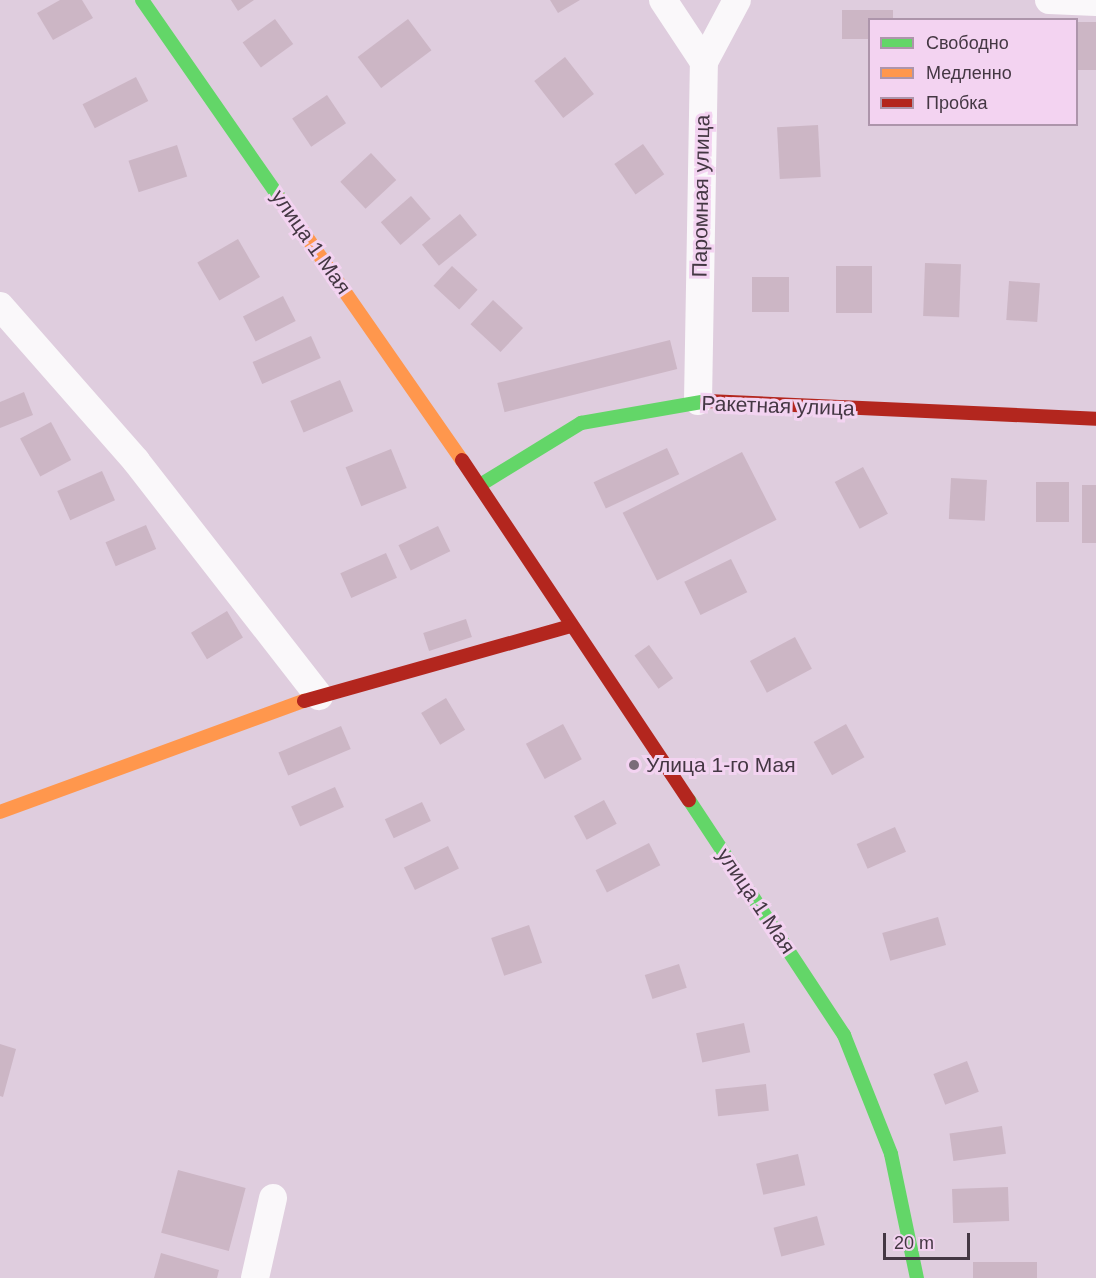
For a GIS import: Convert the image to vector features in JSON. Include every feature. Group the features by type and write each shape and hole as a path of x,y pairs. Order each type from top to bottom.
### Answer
{"street":[{"name":"улица 1 Мая","path":"142,0 480,485 525,557 614,687 844,1035 891,1154 917,1278"},
{"path":"663,0 704,62"},
{"name":"Паромная улица","path":"698,401 704,62 737,0"},
{"path":"1049,0 1096,2"},
{"path":"0,306 136,461 319,696"},
{"name":"Ракетная улица","path":"480,485 581,423 698,401 1096,419"},
{"path":"0,812 319,696 571,626"},
{"path":"255,1278 273,1198"}],"building":[{"path":"60,0 82,0 93,18 53,40 37,13"},
{"path":"231,0 254,0 238,11"},
{"path":"550,0 580,0 558,13"},
{"path":"842,10 893,10 893,18 868,18 868,39 842,39"},
{"path":"275,19 293,44 261,68 243,43"},
{"path":"408,19 431,50 381,88 358,57"},
{"path":"1078,22 1096,22 1096,70 1078,70"},
{"path":"565,57 594,94 563,118 534,81"},
{"path":"136,77 148,101 95,128 83,104"},
{"path":"327,95 346,123 311,147 292,118"},
{"path":"818,125 821,177 780,179 777,127"},
{"path":"643,144 664,174 636,194 614,164"},
{"path":"177,145 187,176 139,192 128,161"},
{"path":"371,153 396,180 366,209 340,182"},
{"path":"411,196 431,219 400,245 381,222"},
{"path":"460,214 477,235 439,266 422,245"},
{"path":"238,239 260,277 219,301 197,262"},
{"path":"925,263 961,264 959,317 923,316"},
{"path":"452,266 478,290 459,310 434,286"},
{"path":"836,266 872,266 872,313 836,313"},
{"path":"752,277 789,277 789,312 752,312"},
{"path":"1009,281 1040,283 1037,322 1006,320"},
{"path":"283,296 296,321 256,341 243,316"},
{"path":"493,300 523,328 500,352 470,324"},
{"path":"311,336 321,358 262,384 253,362"},
{"path":"670,340 677,369 505,412 497,383"},
{"path":"340,380 353,411 304,432 290,401"},
{"path":"24,392 33,415 0,428 0,402"},
{"path":"51,422 71,460 40,476 20,438"},
{"path":"667,448 679,474 606,509 594,482"},
{"path":"391,449 407,488 361,506 346,467"},
{"path":"742,452 777,520 657,581 623,513"},
{"path":"863,467 888,514 860,529 835,482"},
{"path":"102,471 115,500 70,520 57,491"},
{"path":"951,478 987,480 985,521 949,519"},
{"path":"1036,482 1069,482 1069,522 1036,522"},
{"path":"1082,485 1096,485 1096,543 1082,543"},
{"path":"146,525 156,549 116,566 105,542"},
{"path":"438,526 450,551 411,570 398,545"},
{"path":"386,553 397,578 351,598 340,573"},
{"path":"731,559 747,592 700,615 684,582"},
{"path":"227,611 243,638 207,659 191,633"},
{"path":"466,619 472,637 429,651 423,633"},
{"path":"795,637 812,669 767,693 750,661"},
{"path":"649,645 673,678 659,689 634,656"},
{"path":"446,698 465,730 440,745 421,713"},
{"path":"563,724 582,759 545,779 526,744"},
{"path":"846,724 864,757 832,775 814,742"},
{"path":"341,726 351,749 288,776 278,753"},
{"path":"335,787 344,807 300,827 291,807"},
{"path":"604,800 617,824 587,840 574,816"},
{"path":"422,802 431,821 394,838 385,819"},
{"path":"895,827 906,852 868,869 857,844"},
{"path":"649,843 660,865 607,893 596,870"},
{"path":"448,846 459,868 415,890 404,867"},
{"path":"938,917 946,945 890,961 882,933"},
{"path":"529,925 542,963 504,976 491,938"},
{"path":"679,964 687,988 652,999 645,975"},
{"path":"744,1023 750,1052 702,1063 696,1033"},
{"path":"0,1044 16,1049 3,1097 0,1096"},
{"path":"967,1061 979,1092 945,1105 933,1074"},
{"path":"766,1084 769,1111 718,1116 715,1089"},
{"path":"1002,1126 1006,1154 953,1161 950,1133"},
{"path":"798,1154 805,1185 763,1195 756,1164"},
{"path":"178,1170 246,1188 229,1251 161,1233"},
{"path":"1008,1187 1009,1221 953,1223 952,1189"},
{"path":"817,1216 825,1245 781,1257 774,1228"},
{"path":"161,1253 219,1270 217,1278 154,1278"},
{"path":"973,1262 1037,1262 1037,1278 973,1278"}],"traffic: fast":[{"path":"142,0 281,200"},
{"path":"480,485 581,423 707,401"},
{"path":"689,800 844,1035 891,1154 917,1278"}],"traffic: slow":[{"path":"281,200 462,460"},
{"path":"0,812 304,701"}],"traffic: jam":[{"path":"707,401 1096,419"},
{"path":"462,460 689,800"},
{"path":"304,701 571,626"}],"place":[{"name":"Улица 1-го Мая","path":"634,765"}]}
